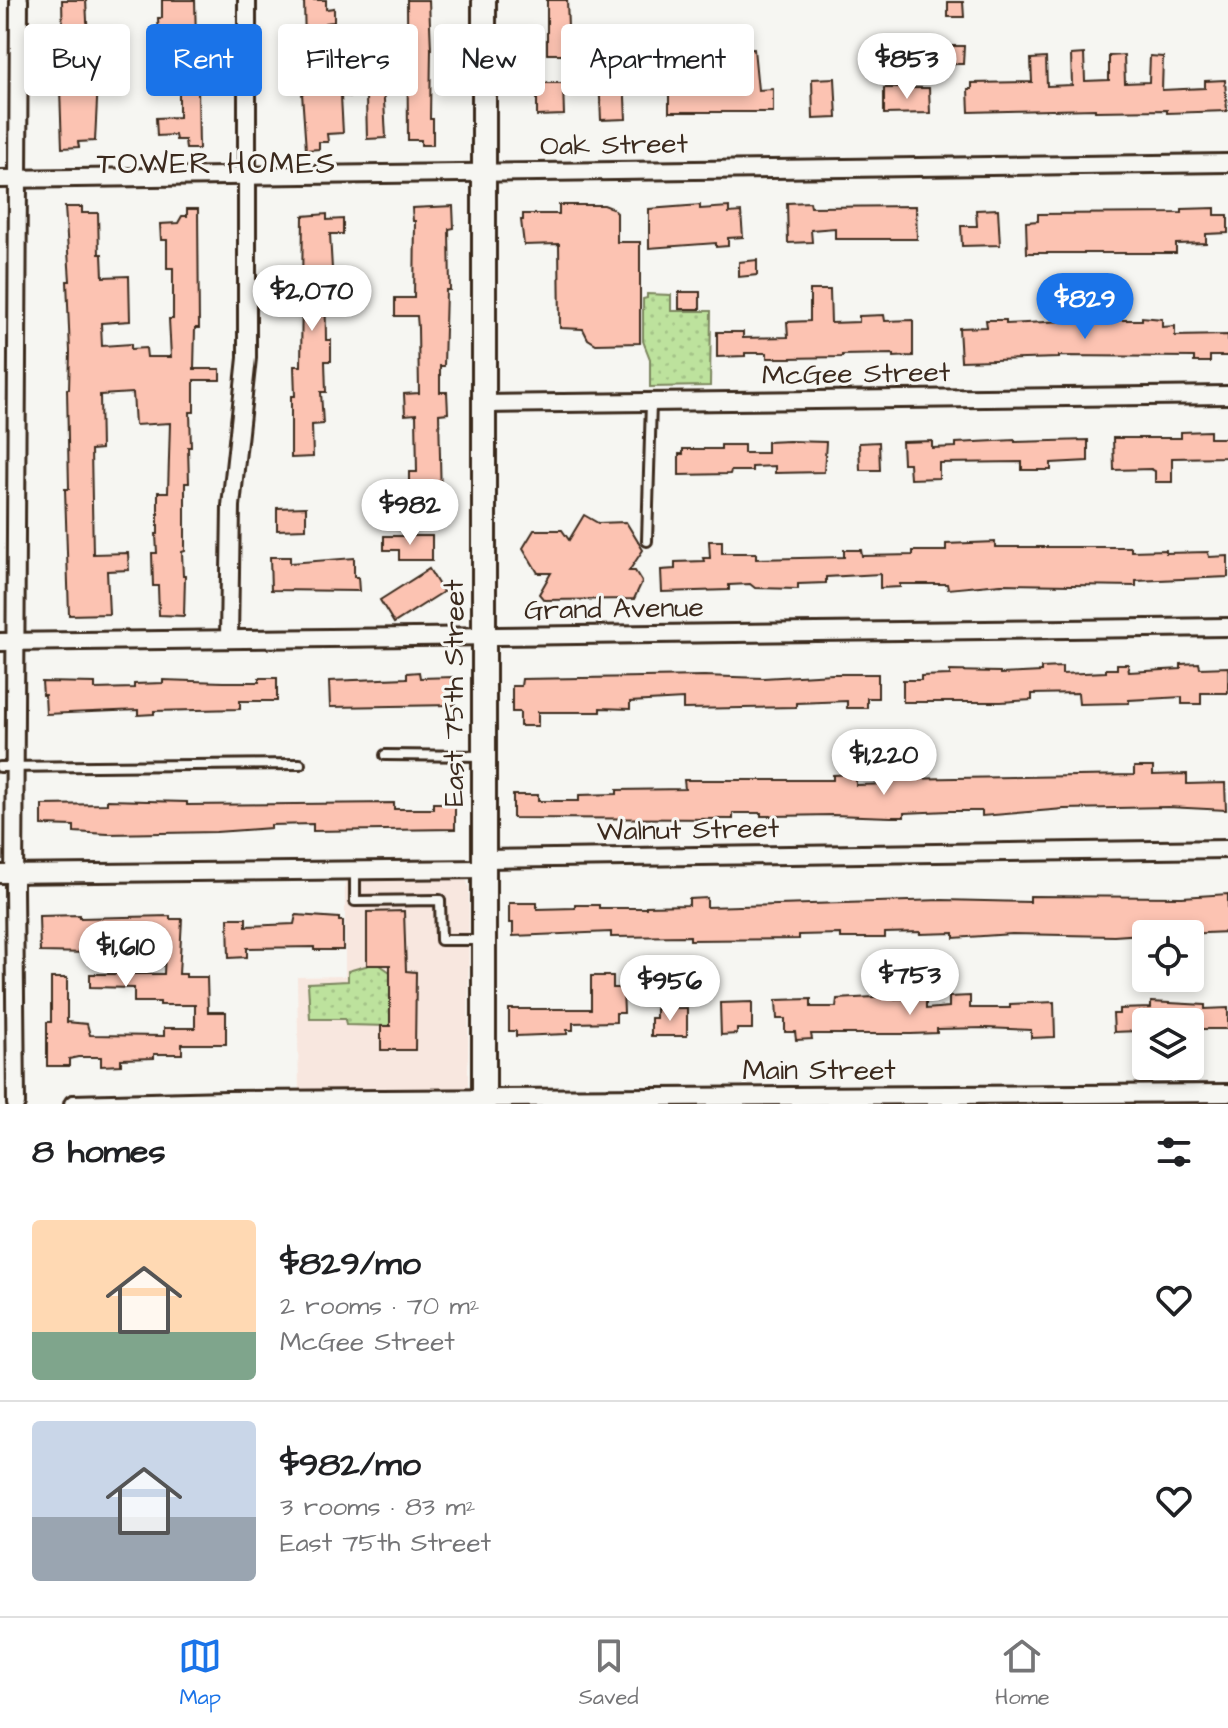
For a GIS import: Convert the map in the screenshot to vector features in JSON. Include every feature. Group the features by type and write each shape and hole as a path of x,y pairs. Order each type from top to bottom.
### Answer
{"main road":[{"name":"East 75th Street","path":"484,0 484,1101"}],"street":[{"path":"16,1104 7,874 8,642 20,179 19,0"},
{"path":"229,638 231,506 247,358 247,0"},
{"name":"Oak Street","path":"0,179 1228,163"},
{"name":"McGee Street","path":"484,404 1228,395"},
{"name":"Grand Avenue","path":"8,642 1228,627"},
{"name":"Walnut Street","path":"7,874 355,870 484,864 1228,849"},
{"name":"Main Street","path":"73,1104 915,1100 1228,1093"}],"lane":[{"path":"647,541 651,402"},
{"path":"385,755 484,756"},
{"path":"8,767 300,764"},
{"path":"355,870 355,901 440,900 441,940 484,940"}],"shaded area":[{"path":"466,879 469,887 468,1087 464,1091 299,1092 297,977 345,976 345,880"}],"green space":[{"path":"647,294 671,295 671,311 711,311 710,386 650,387 650,359 643,341 643,299 647,298"},
{"path":"380,965 390,972 390,1026 346,1025 345,1019 310,1019 308,983 348,981 348,971"}],"building":[{"path":"62,0 86,0 87,24 63,24"},
{"path":"162,0 195,0 196,24 158,24 158,18 162,18"},
{"path":"304,0 326,0 326,9 334,8 334,22 305,24"},
{"path":"407,0 429,0 433,145 421,145 421,140 408,140 408,96 418,96 418,24 407,24"},
{"path":"547,0 567,0 568,24 561,24 561,54 547,54"},
{"path":"948,2 963,2 964,17 948,17"},
{"path":"948,46 964,46 963,64 947,64"},
{"path":"754,49 758,90 773,89 773,112 669,112 669,96 754,96"},
{"path":"1084,54 1085,81 1109,80 1109,56 1124,55 1125,83 1149,82 1150,56 1163,57 1162,90 1205,88 1205,81 1225,80 1227,111 1167,113 1167,110 1095,109 969,112 968,89 972,89 972,83 1032,82 1031,59 1046,58 1047,86 1072,85 1071,55"},
{"path":"835,78 837,118 813,119 812,79"},
{"path":"545,83 561,83 564,115 537,116 537,96 545,96"},
{"path":"884,88 929,88 930,113 884,114"},
{"path":"60,96 97,96 95,141 78,142 79,147 62,148"},
{"path":"179,96 198,96 199,149 186,149 185,140 176,140 175,135 157,136 156,118 179,117"},
{"path":"302,96 341,96 343,133 327,134 328,142 319,142 319,149 306,150"},
{"path":"341,96 384,96 386,138 367,139 366,97"},
{"path":"600,96 625,96 626,119 601,120"},
{"path":"810,202 811,207 916,206 917,239 835,239 835,228 811,230 812,242 788,243 787,203"},
{"path":"559,205 604,205 612,208 617,213 617,242 640,242 640,343 596,344 588,339 583,329 560,328 559,244 524,245 521,220 523,214 559,214"},
{"path":"700,205 700,209 729,207 729,213 741,212 743,237 728,238 728,246 716,247 716,243 649,248 649,209"},
{"path":"453,206 454,228 449,229 450,290 446,290 444,366 440,366 440,392 447,392 448,413 439,414 441,498 404,499 403,485 409,485 409,472 417,472 416,414 405,415 404,394 419,393 418,328 417,316 395,316 395,298 414,298 415,221 412,208"},
{"path":"65,207 82,207 82,213 98,213 103,277 129,276 130,321 101,323 102,346 131,344 131,349 146,348 147,357 171,357 169,319 173,319 173,268 167,268 167,240 161,240 160,224 178,223 182,216 187,216 187,209 198,209 199,328 195,328 194,369 220,369 220,380 194,380 194,412 190,412 191,447 188,447 189,483 185,483 185,551 182,552 184,616 159,615 158,586 153,586 152,553 157,553 158,492 168,492 170,423 135,425 133,393 100,395 101,449 91,450 93,554 128,553 129,570 107,571 109,614 69,615 65,489 69,489 67,281 70,281"},
{"path":"1215,208 1215,215 1228,215 1228,233 1206,234 1206,243 1176,244 1176,253 1027,253 1026,222 1038,221 1038,214 1182,213 1182,209"},
{"path":"998,209 1000,245 962,246 961,226 977,226 976,210"},
{"path":"327,214 327,220 343,219 343,234 330,234 332,269 325,269 326,340 331,340 331,361 325,361 326,392 321,392 323,424 312,425 313,457 291,458 294,366 301,366 303,216"},
{"path":"757,260 757,275 739,277 739,262"},
{"path":"810,290 830,290 831,323 859,322 859,316 884,315 885,321 913,320 913,356 767,358 767,353 745,353 745,356 717,357 717,332 743,332 743,338 788,337 787,322 810,321"},
{"path":"679,292 700,292 700,309 679,309"},
{"path":"1103,317 1115,317 1115,320 1142,320 1142,317 1162,319 1162,327 1175,326 1175,336 1228,335 1228,356 1210,356 1210,362 1194,362 1194,357 1059,356 961,361 959,328 987,327 986,320 1006,320 1006,324 1064,321 1064,318 1076,318 1076,322 1103,321"},
{"path":"1210,431 1210,438 1228,438 1228,457 1172,458 1172,482 1155,482 1155,471 1151,469 1114,470 1113,438 1181,438 1181,432"},
{"path":"1088,440 1088,461 1051,463 1051,470 1022,470 1022,462 939,463 939,478 910,479 909,463 903,463 902,442 932,441 932,448 956,447 956,443"},
{"path":"767,442 826,442 824,472 775,473 775,466 752,467 752,471 731,471 730,474 679,475 679,454 683,454 683,449 721,449 721,445 744,445 744,453 767,453"},
{"path":"879,442 880,470 860,470 859,443"},
{"path":"306,507 306,529 277,530 277,508"},
{"path":"584,515 598,523 626,522 643,550 629,571 635,571 642,582 634,599 544,600 539,594 551,573 538,573 523,548 534,530 562,530 569,540"},
{"path":"384,536 432,536 432,560 399,560 399,550 384,550"},
{"path":"709,541 722,541 722,553 756,553 756,559 844,557 844,550 861,550 862,556 913,555 913,551 946,551 946,544 995,542 995,547 1131,547 1131,551 1208,552 1209,557 1228,556 1228,577 1136,581 1136,586 1001,584 948,589 947,584 900,584 900,587 880,588 880,574 826,577 826,583 798,584 798,589 755,588 750,584 729,585 729,590 662,592 661,570 675,569 675,562 710,558"},
{"path":"270,557 290,557 290,563 354,558 354,577 358,577 359,591 271,590"},
{"path":"429,569 443,592 394,623 380,600"},
{"path":"1199,663 1200,668 1228,667 1228,693 1201,693 1201,704 1182,704 1182,697 1079,704 1078,693 1032,694 1032,700 1001,702 903,702 903,680 950,675 950,671 1000,674 1041,672 1041,668 1062,667 1062,674 1106,672 1106,669 1117,669 1117,664 1128,664 1129,672 1181,669 1181,664"},
{"path":"419,672 420,678 454,677 455,705 330,707 329,681 407,678 407,673"},
{"path":"878,674 878,698 867,698 867,708 847,708 847,701 796,703 796,707 683,709 683,699 630,702 630,709 538,712 538,726 520,726 520,712 512,712 512,686 521,686 522,679 763,678"},
{"path":"259,678 277,678 277,701 240,701 240,709 154,711 154,714 138,715 138,710 46,714 42,682 95,683 95,689 134,688 134,684 163,683 163,680 259,682"},
{"path":"1134,767 1153,767 1153,775 1187,774 1187,784 1225,783 1226,810 1168,807 1064,809 982,816 982,811 949,811 904,813 904,817 733,813 733,819 513,818 513,795 538,795 538,801 579,801 579,795 617,794 617,790 685,789 684,780 833,780 833,775 856,774 856,785 891,784 891,780 899,779 1134,775"},
{"path":"107,800 187,802 187,805 394,803 394,809 433,809 433,803 455,803 455,829 313,831 313,824 271,825 271,828 216,832 108,834 74,832 74,826 42,825 42,805 107,804"},
{"path":"1228,894 1228,932 1204,933 1204,920 1132,920 1132,935 1114,936 1012,934 954,938 954,933 920,932 885,933 885,938 840,938 840,934 799,935 799,939 690,940 690,936 611,937 611,932 513,936 513,923 509,923 509,903 537,903 537,909 575,908 575,905 646,908 689,905 689,899 707,898 707,907 942,900 1030,902 1030,896 1182,897"},
{"path":"404,911 406,971 416,972 415,1050 381,1050 381,1026 390,1026 390,965 367,965 367,912"},
{"path":"80,915 80,918 170,916 170,919 182,919 179,974 207,977 208,1012 226,1012 226,1044 182,1044 182,1054 121,1059 121,1065 101,1066 101,1057 78,1057 69,1059 69,1066 47,1066 51,978 67,978 67,1022 87,1024 90,1035 164,1036 164,1028 195,1028 195,1005 134,1002 134,988 90,987 90,974 164,974 165,950 91,946 91,953 40,952 39,916"},
{"path":"296,915 339,918 343,921 343,950 247,948 247,957 229,958 228,918 246,918 246,926 294,924"},
{"path":"591,976 613,976 613,988 623,988 624,1013 616,1013 616,1022 573,1023 573,1030 567,1030 567,1034 516,1036 516,1031 509,1031 509,1009 591,1009"},
{"path":"892,996 892,999 926,997 926,1009 949,1007 949,997 970,996 970,1008 1010,1008 1010,1004 1054,1002 1055,1037 1031,1038 1031,1030 986,1028 937,1029 937,1033 911,1034 811,1034 812,1039 796,1040 795,1032 785,1032 785,1019 777,1019 776,1000 811,999 811,1007 836,1007 837,999"},
{"path":"752,1002 752,1029 737,1029 737,1034 721,1035 720,1003"},
{"path":"1151,1002 1205,1005 1205,1009 1228,1008 1228,1029 1204,1029 1204,1008 1151,1008"},
{"path":"687,1008 687,1036 651,1036 651,1018 656,1018 656,1009"},
{"path":"1119,1009 1132,1009 1132,1031 1114,1032 1113,1014 1119,1014"}],"district":[{"name":"TOWER HOMES","path":"217,164"}]}
